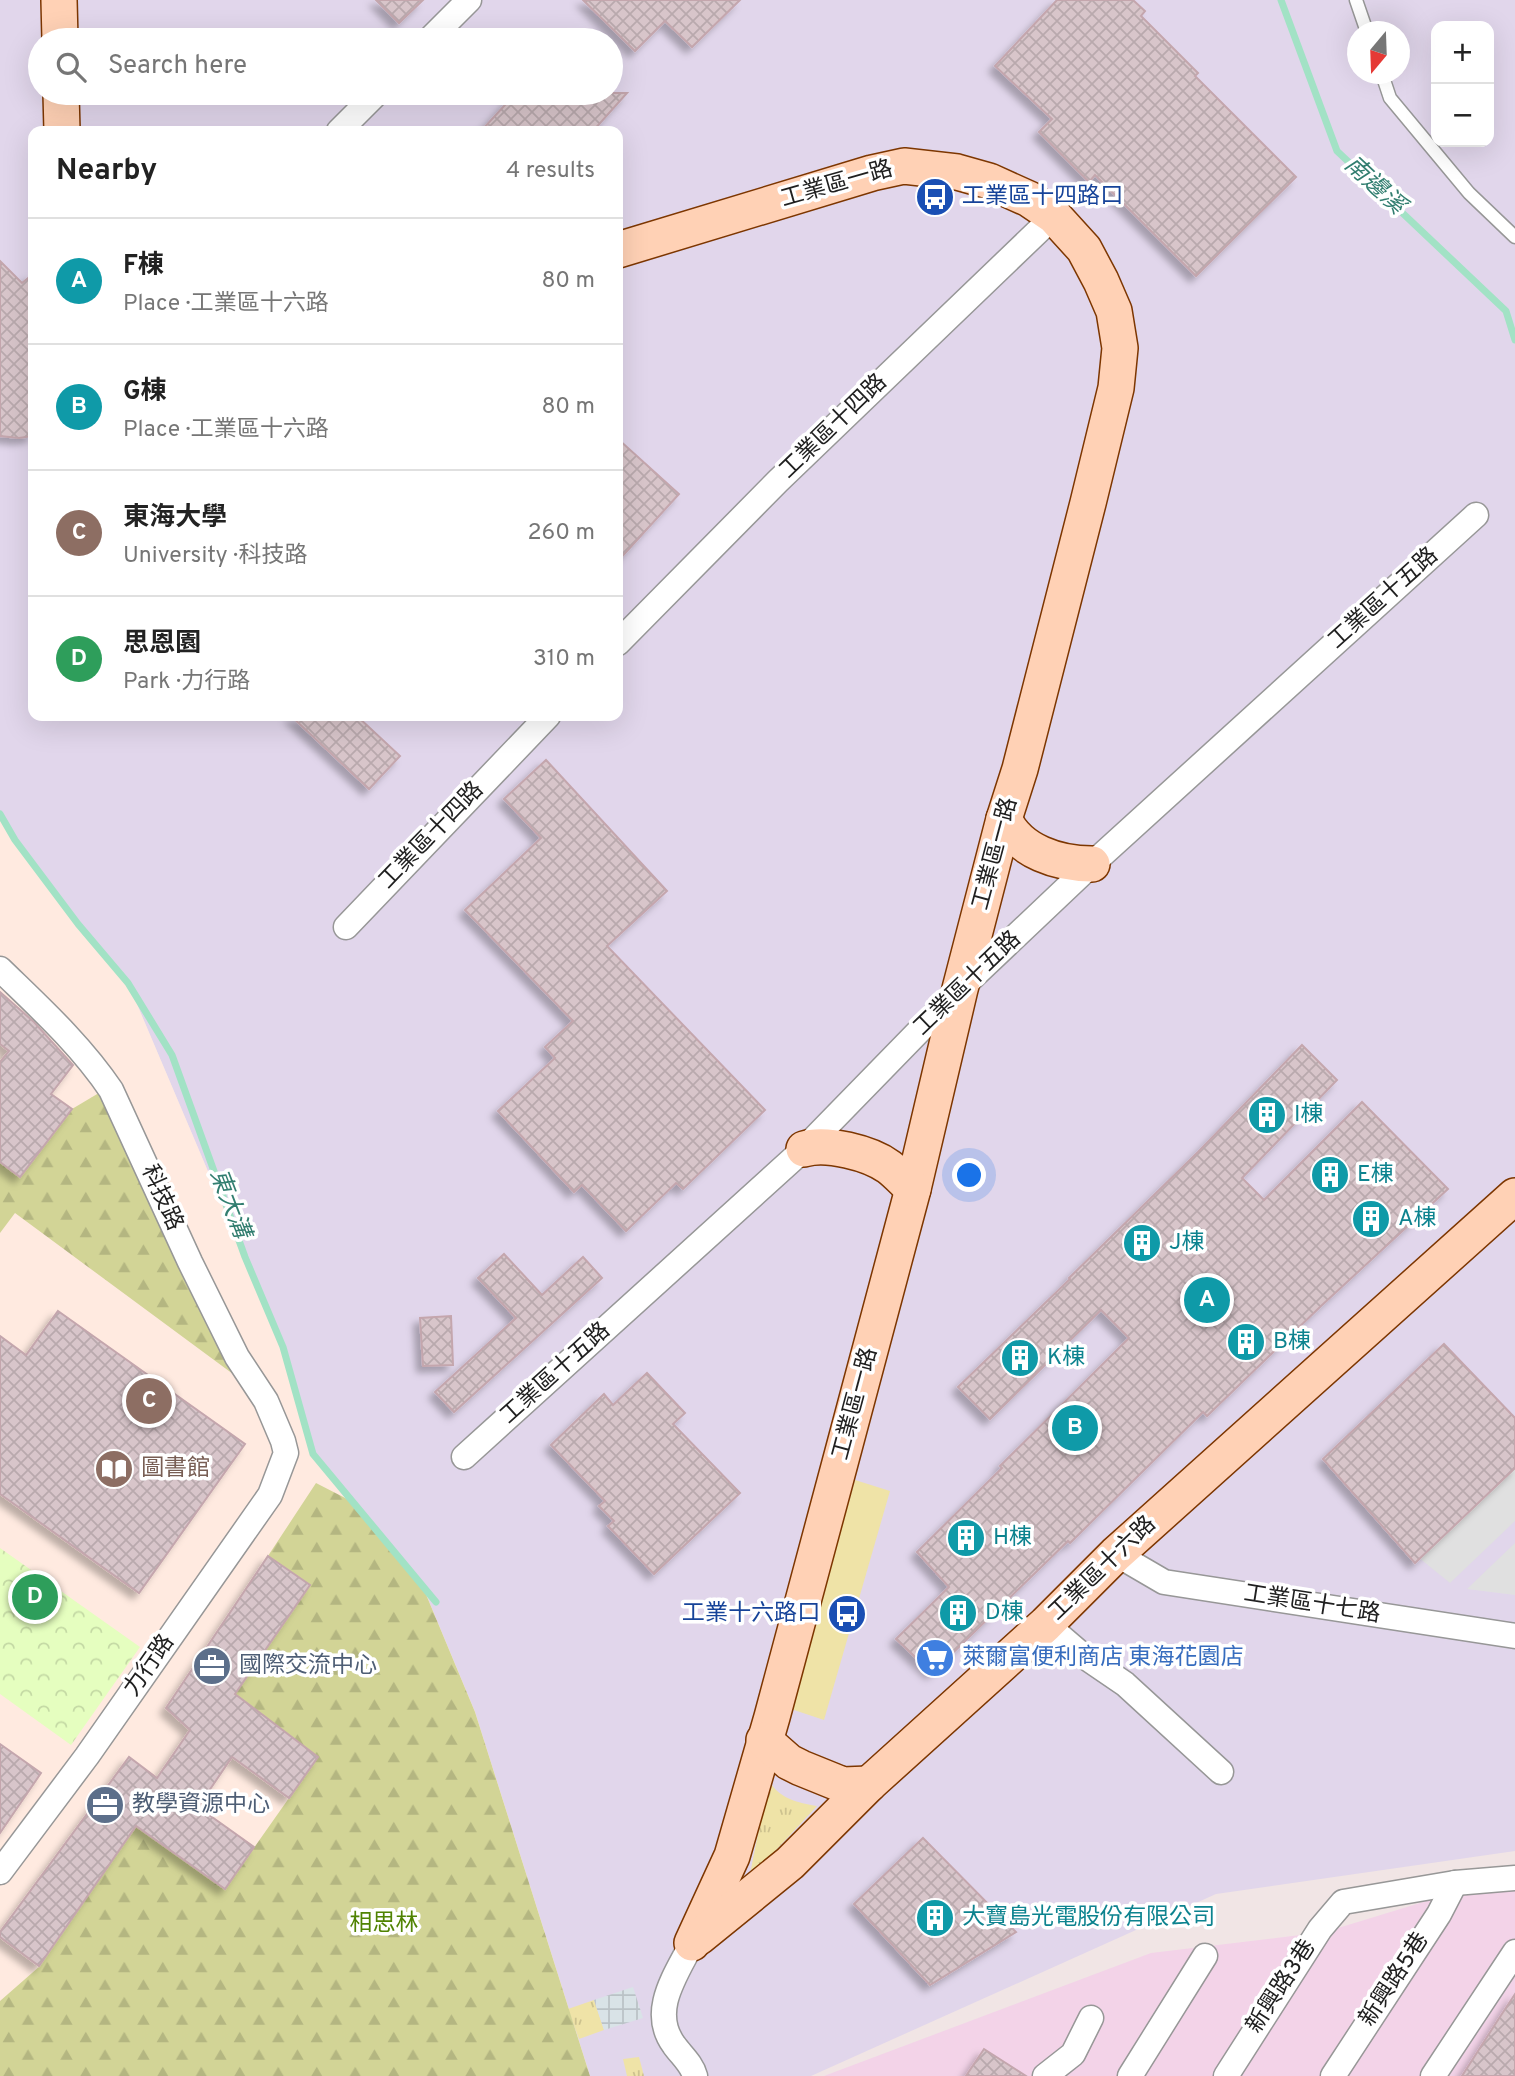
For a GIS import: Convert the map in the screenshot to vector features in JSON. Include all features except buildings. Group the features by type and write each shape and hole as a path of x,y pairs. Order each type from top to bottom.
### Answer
{"street":[{"path":"60,0 60,28"},
{"path":"441,28 469,0"},
{"path":"61,105 62,126"},
{"path":"344,126 365,105"},
{"name":"工業區一路","path":"623,248 872,173 904,166 957,172 989,181 1029,199 1054,216 1084,249 1101,281 1114,311 1120,348 1116,388 1088,503 960,989 914,1189 732,1856 692,1943"},
{"name":"工業區十四路","path":"623,638 778,481 1054,216"},
{"name":"工業區十五路","path":"464,1457 804,1149 960,989 1092,864 1476,515"},
{"name":"工業區十四路","path":"345,927 543,721"},
{"path":"1004,819 1019,839 1046,857 1060,862 1092,864"},
{"name":"科技路","path":"0,969 96,1067 111,1090 237,1357 266,1401 286,1453"},
{"path":"804,1149 816,1145 847,1149 887,1166 914,1189"},
{"name":"工業區十六路","path":"692,1943 790,1863 869,1784 1046,1624 1116,1554 1515,1196"},
{"name":"力行路","path":"0,1872 86,1756 270,1495 286,1453"},
{"name":"工業區十七路","path":"1116,1554 1164,1582 1515,1636"},
{"path":"1046,1624 1081,1654 1125,1684 1221,1772"},
{"path":"764,1740 789,1762 801,1768 843,1785 869,1784"},
{"path":"1455,1883 1515,1878"},
{"name":"新興路3巷","path":"1226,2076 1320,1929 1343,1902 1455,1883"},
{"name":"新興路5巷","path":"1333,2076 1439,1914 1455,1883"},
{"path":"692,1943 663,2006 664,2025 672,2042 694,2069 695,2076"},
{"path":"1433,2076 1515,1952"},
{"path":"1130,2076 1205,1956"},
{"path":"1045,2076 1073,2054 1091,2018"}],"lane":[{"path":"1356,0 1363,21"},
{"path":"1385,84 1390,98 1469,193 1515,237"}],"shaded area":[{"path":"0,0 1515,0 1515,1851 1216,1894 811,2076 590,2076 475,1712 420,1580 313,1454 283,1348 128,983 78,924 15,840 0,814"},
{"path":"0,814 15,840 78,924 128,983 283,1348 313,1454 420,1580 475,1712 590,2076 0,2076"},
{"path":"1515,1468 1515,1521 1450,1583 1418,1557"},
{"path":"1515,1543 1515,1595 1467,1589"},
{"path":"1515,1874 1515,2076 824,2076 1151,1953 1325,1932"},
{"path":"633,1987 643,2018 604,2030 594,2000"}],"green space":[{"path":"114,1084 275,1405 15,1213 0,1233 0,1162 20,1177 72,1109"},
{"path":"855,1480 890,1491 824,1720 791,1709"},
{"name":"相思林","path":"316,1483 351,1501 420,1580 475,1712 590,2076 0,2076 0,2001 40,1966 136,1826 225,1889 289,1798 235,1694 310,1586 268,1556"},
{"path":"0,1548 140,1647 71,1745 0,1694"},
{"path":"769,1779 783,1795 817,1806 749,1879"},
{"path":"594,2000 604,2030 579,2039 568,2009"},
{"path":"639,2057 644,2076 627,2076 623,2059"}],"waterway":[{"name":"南邊溪","path":"1281,0 1337,151 1506,311 1515,340"},
{"name":"東大溝","path":"0,814 15,840 78,924 128,983 172,1055 245,1257 283,1347 313,1454 436,1602"}],"place":[{"name":"工業區十四路口","path":"935,197"},
{"name":"I棟","path":"1267,1115"},
{"name":"E棟","path":"1330,1175"},
{"name":"A棟","path":"1371,1219"},
{"name":"J棟","path":"1142,1243"},
{"name":"F棟","path":"1207,1300"},
{"name":"B棟","path":"1246,1342"},
{"name":"K棟","path":"1020,1358"},
{"name":"東海大學","path":"149,1401"},
{"name":"G棟","path":"1075,1428"},
{"name":"圖書館","path":"114,1469"},
{"name":"H棟","path":"966,1538"},
{"name":"思恩園","path":"35,1597"},
{"name":"D棟","path":"958,1613"},
{"name":"工業十六路口","path":"847,1614"},
{"name":"萊爾富便利商店 東海花園店","path":"935,1658"},
{"name":"國際交流中心","path":"212,1666"},
{"name":"教學資源中心","path":"105,1805"},
{"name":"大寶島光電股份有限公司","path":"935,1918"}]}
